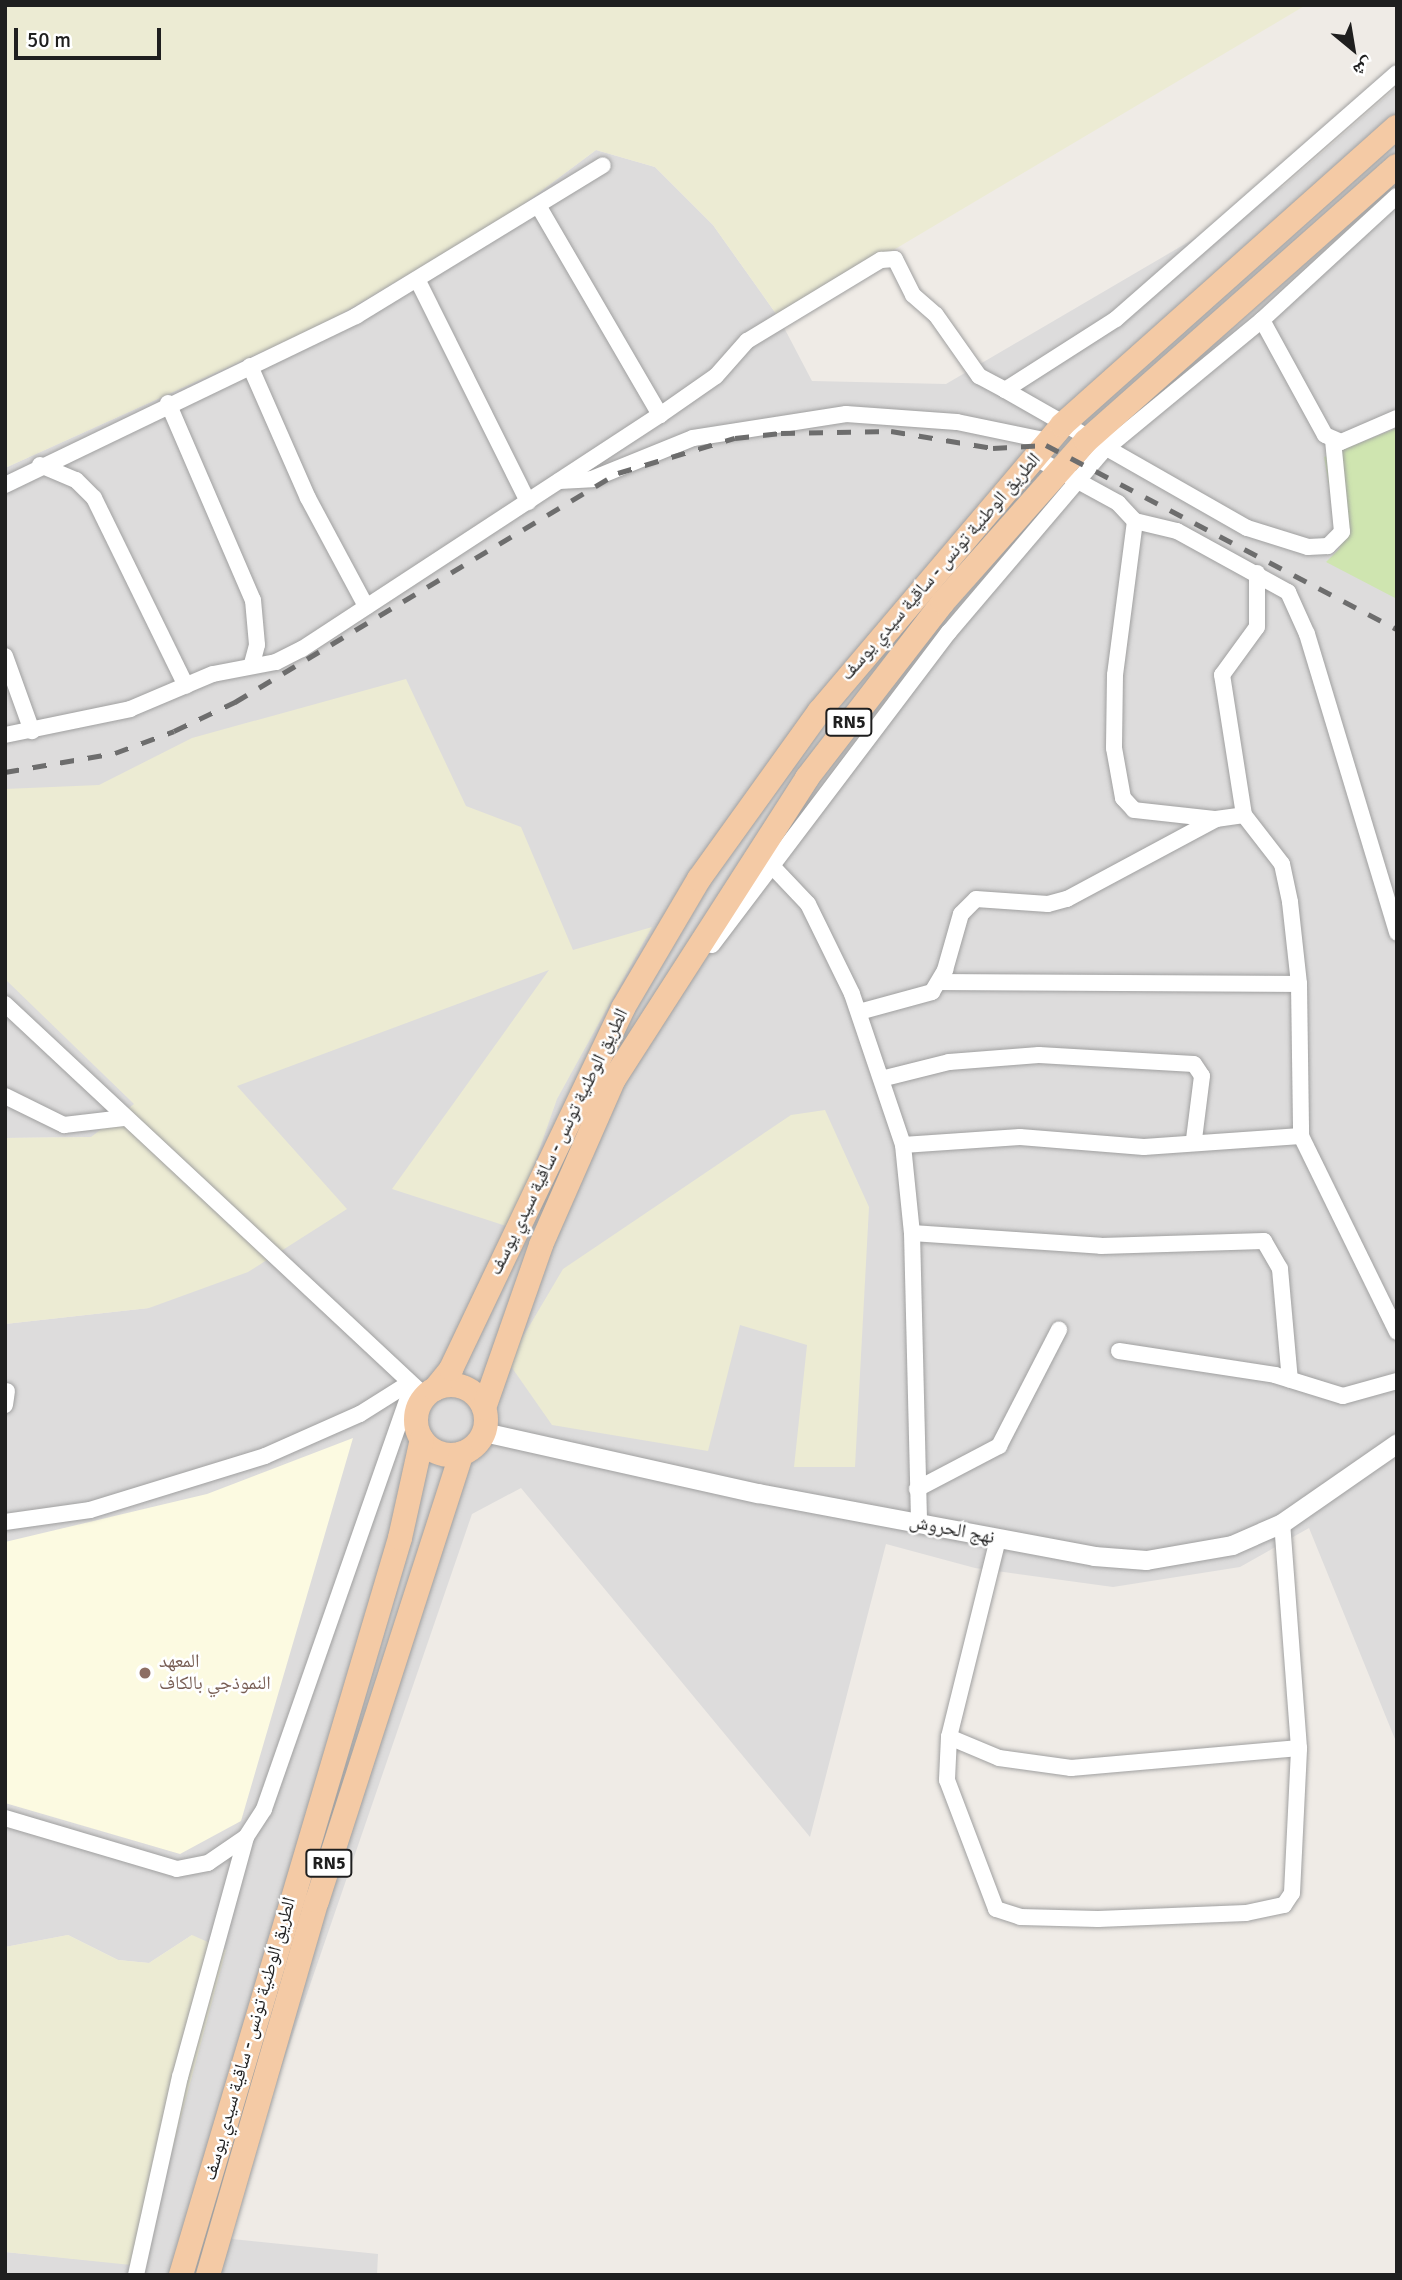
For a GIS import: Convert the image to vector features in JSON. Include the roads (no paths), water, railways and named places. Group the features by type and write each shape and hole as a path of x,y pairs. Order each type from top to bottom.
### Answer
{"main road":[{"name":"الطريق الوطنية تونس - ساقية سيدي يوسف","path":"419,1390 456,1359 583,1086 699,879 848,675 1049,441 1397,127"},
{"name":"الطريق الوطنية تونس - ساقية سيدي يوسف","path":"484,1420 541,1245 645,1021 838,736 1094,446 1397,166"},
{"path":"419,1390 458,1385 484,1420"},
{"name":"RN5","path":"419,1390 417,1417 422,1440"},
{"name":"RN5","path":"461,1454 484,1420"},
{"name":"الطريق الوطنية تونس - ساقية سيدي يوسف","path":"181,2275 400,1538 422,1440"},
{"path":"422,1440 439,1453 461,1454"},
{"name":"الطريق الوطنية تونس - ساقية سيدي يوسف","path":"208,2275 317,1901 461,1454"}],"street":[{"path":"1005,390 1116,319 1397,73"},
{"path":"5,485 40,465 250,366 418,281 603,165"},
{"path":"1094,446 1262,320 1397,196"},
{"path":"538,207 660,415"},
{"path":"5,735 130,709 252,664 276,662 302,649 660,415 716,376 747,341 887,258 897,262 913,295 936,315 979,376 1005,390 1049,441 1068,477 1130,511 1135,521 1115,675 1120,789 1133,810 1216,819 1244,815"},
{"path":"418,281 528,502"},
{"path":"559,481 592,480 693,438 846,414 957,422 1049,441 1094,446 1247,527 1308,547 1328,546 1342,532 1333,440 1322,431 1262,320"},
{"path":"250,366 308,498 366,606"},
{"path":"168,403 253,600 257,645 252,664"},
{"path":"1333,440 1397,418"},
{"path":"40,465 76,480 94,498 186,687"},
{"path":"645,1021 680,988 1068,477"},
{"path":"1135,521 1156,521 1288,592 1307,634 1397,933"},
{"path":"1257,573 1257,627 1222,675 1244,815 1282,864 1299,984 1301,1136 1397,1332"},
{"path":"5,656 32,731"},
{"path":"941,982 969,903 1067,899 1216,819"},
{"path":"772,866 808,904 859,1012 885,1078 903,1145 912,1233 919,1523"},
{"path":"859,1012 915,1000 941,982 1299,984"},
{"path":"5,1004 124,1118 419,1390"},
{"path":"885,1078 949,1062 1039,1055 1194,1065 1202,1076 1194,1139"},
{"path":"5,1096 64,1125 124,1118"},
{"path":"903,1145 1020,1137 1144,1147 1194,1139 1301,1136"},
{"path":"912,1233 1101,1246 1264,1241 1280,1269 1290,1380"},
{"path":"917,1489 999,1446 1059,1330"},
{"path":"1119,1351 1290,1380 1342,1396 1397,1381"},
{"path":"5,1522 90,1510 265,1456 419,1390"},
{"path":"136,2275 180,2077 246,1837 264,1808 419,1390"},
{"name":"نهج الحروش","path":"484,1420 919,1523 998,1539 1146,1560 1232,1545 1282,1523 1397,1443"},
{"path":"998,1539 948,1737 947,1780 979,1878 996,1909 1020,1917 1219,1914 1284,1905 1292,1893 1299,1748 1282,1523"},
{"path":"948,1737 999,1758 1071,1768 1299,1748"},
{"path":"5,1818 177,1869 208,1863 246,1837"}],"railway":[{"path":"5,772 115,753 174,731 235,702 618,473 735,438 781,433 891,431 993,448 1046,445 1397,629"}],"place":[{"name":"المعهد النموذجي بالكاف","path":"145,1673"}]}
